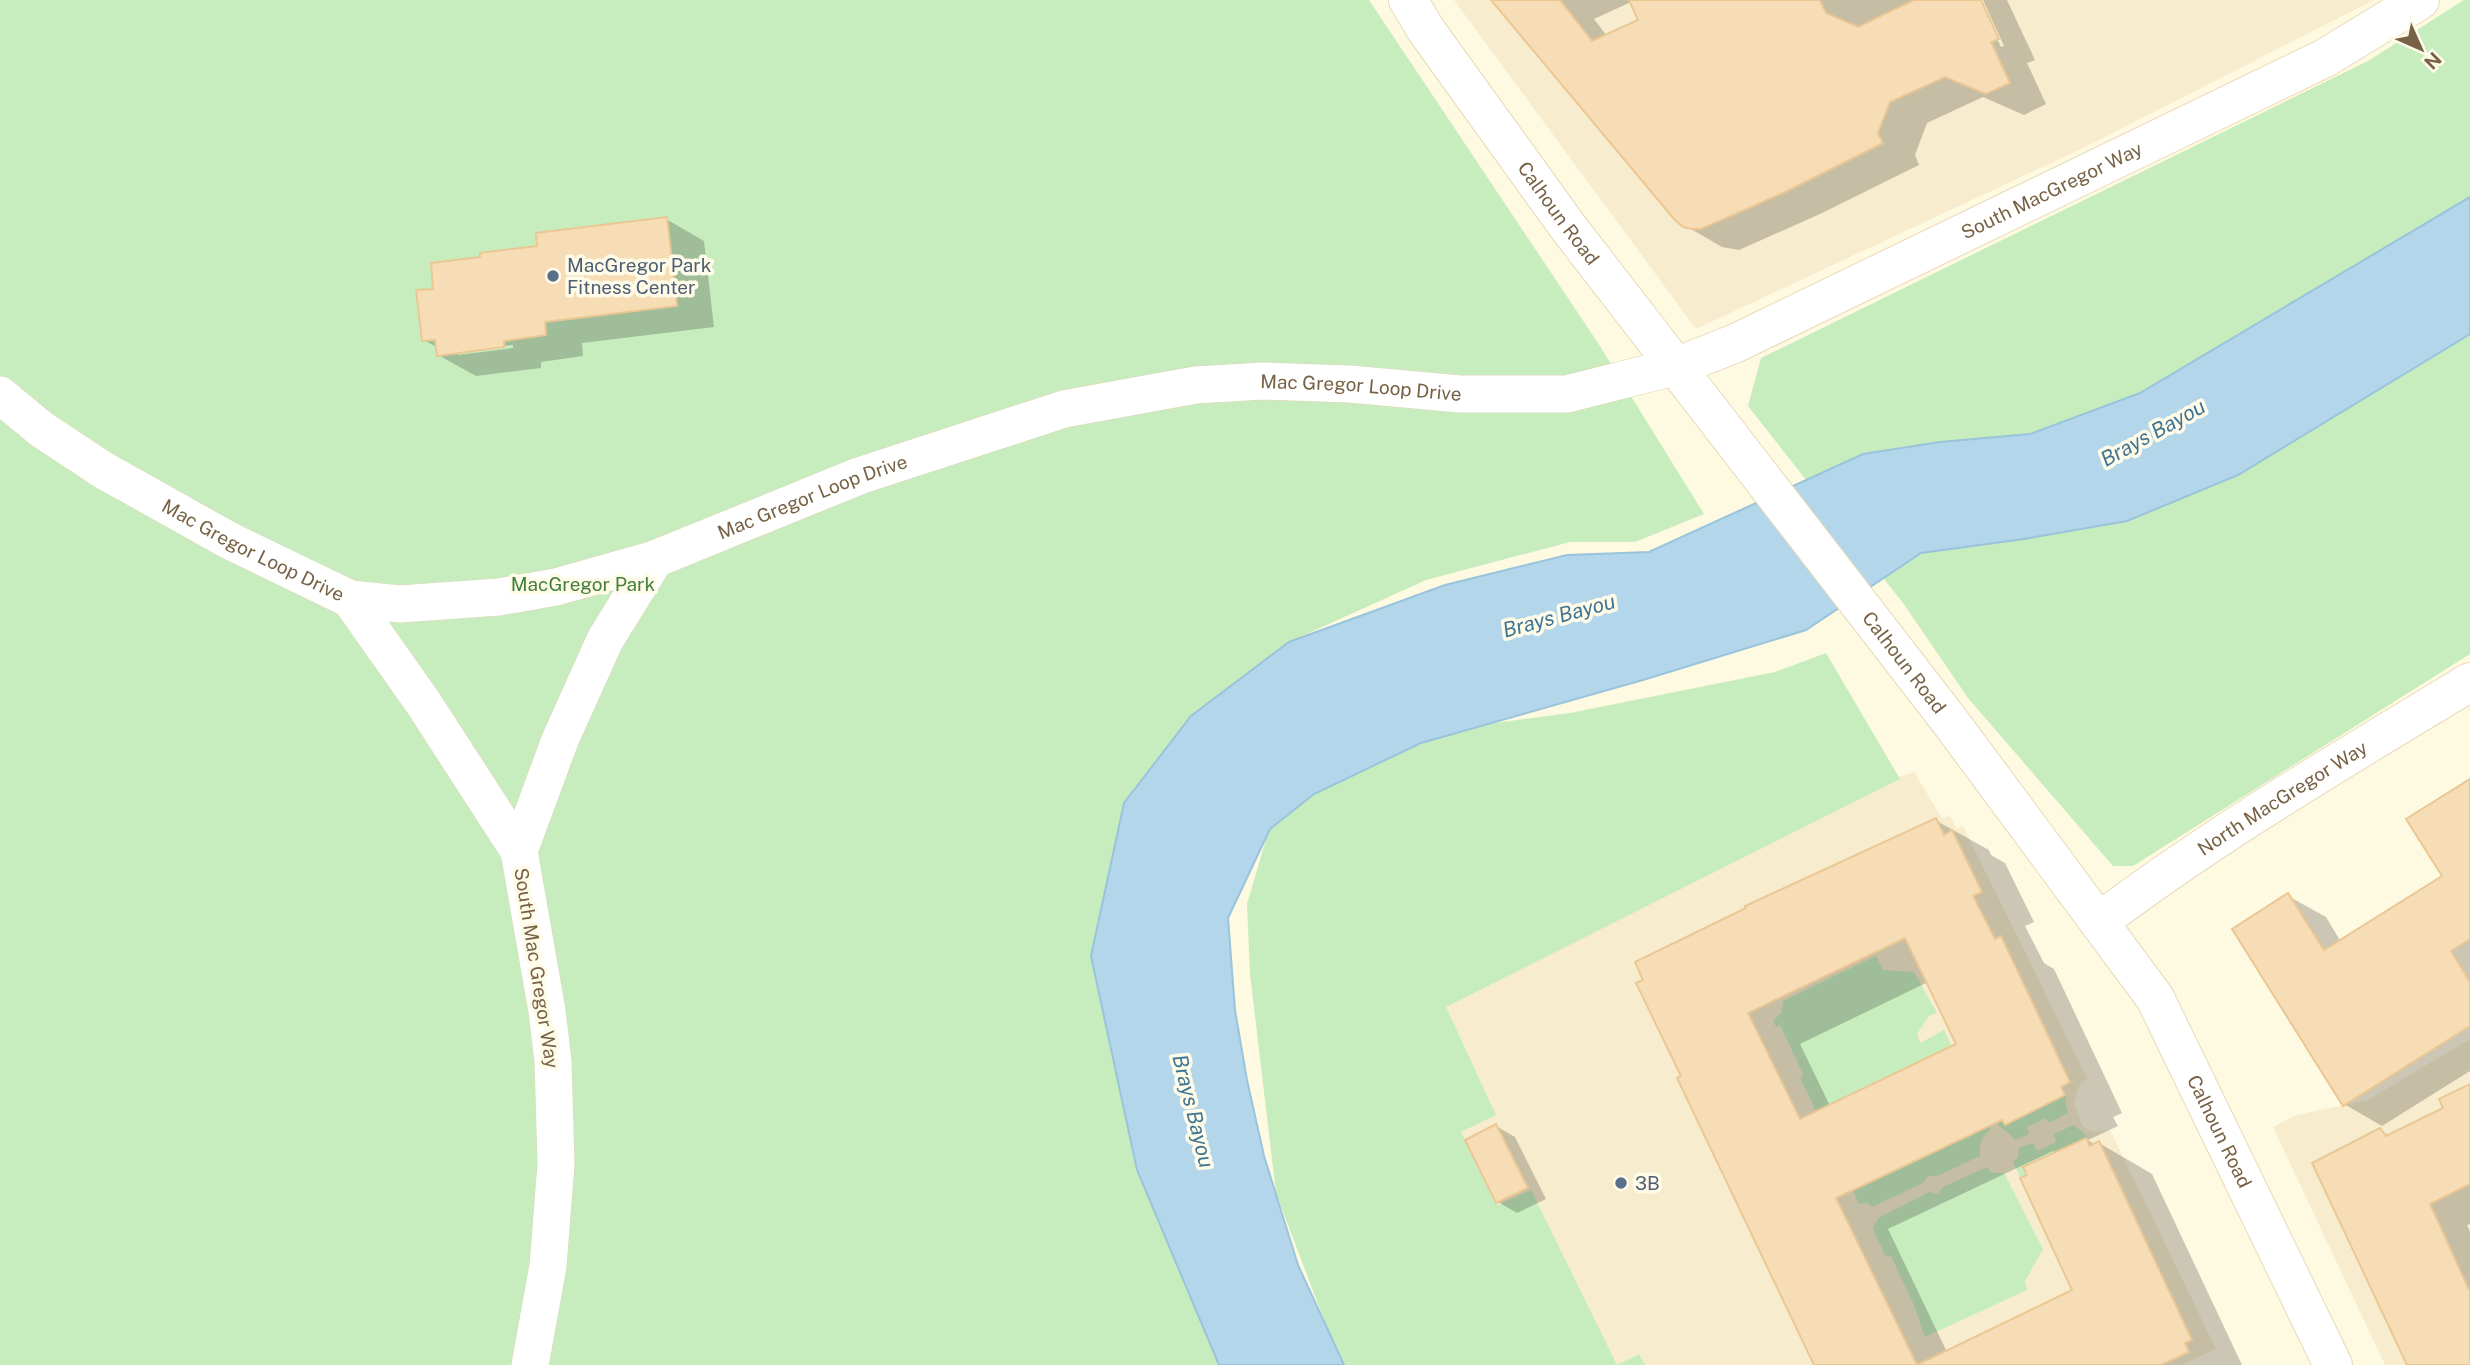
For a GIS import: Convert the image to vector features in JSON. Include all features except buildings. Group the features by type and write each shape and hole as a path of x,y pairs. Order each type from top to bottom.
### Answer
{"street":[{"name":"Calhoun Road","path":"1408,0 1426,30 1568,227 1952,724 2155,998 2333,1365"},
{"name":"South MacGregor Way","path":"1678,366 1748,337 2325,58 2420,0"},
{"name":"Mac Gregor Loop Drive","path":"0,396 41,429 103,470 230,541 350,599 400,604 499,597 556,587 655,559 859,476 1064,409 1196,385 1263,381 1350,384 1460,394 1567,394 1678,366"},
{"name":"South Mac Gregor Way","path":"530,1365 548,1266 556,1164 553,1061 519,851 560,740 605,640 655,559"},
{"path":"350,599 424,704 519,851"},
{"name":"North MacGregor Way","path":"2100,921 2135,894 2266,809 2470,682"}],"shaded area":[{"path":"1454,0 2374,0 2079,150 1696,329"},
{"path":"1914,772 1942,818 1950,816 1957,829 1963,826 2087,1078 2079,1086 2074,1103 2082,1125 2092,1132 2110,1130 2216,1349 2181,1365 1605,1365 1541,1306 1460,1130 1418,932"},
{"path":"2470,1039 2470,1365 2385,1365 2273,1127 2296,1115 2368,1100"}],"green space":[{"name":"MacGregor Park","path":"0,0 1369,0 1598,343 1704,514 1635,542 1570,542 1426,580 1289,642 1191,716 1124,803 1091,956 1137,1170 1219,1365 0,1365"},
{"path":"2464,0 2470,0 2470,654 2133,866 2113,866 1968,698 1903,603 1748,406 1761,358 2368,61"},
{"path":"1826,653 1900,779 1446,1007 1496,1115 1461,1132 1498,1205 1531,1190 1617,1365 1341,1365 1276,1193 1250,974 1247,904 1269,829 1335,768 1427,732 1570,713 1775,672"},
{"path":"1876,956 1883,970 1914,972 1937,1013 1929,1016 1917,1034 1920,1043 1944,1030 1962,1067 1930,1056 1816,1111 1801,1080 1803,1074 1780,1025 1776,1027 1773,1021 1782,1012 1783,1001"},
{"path":"2067,1095 2065,1101 2068,1113 2049,1123 2046,1118 2027,1127 2029,1134 2015,1140 1995,1120 2002,1117 2005,1124"},
{"path":"1979,1103 1991,1129 1982,1141 1980,1156 1937,1176 1928,1176 1923,1183 1872,1207 1867,1203 1859,1204 1845,1172"},
{"path":"2074,1125 2087,1139 2025,1167 2028,1175 2021,1178 2013,1162 2018,1157 2019,1148 2033,1143 2037,1151 2056,1142 2054,1134"},
{"path":"1987,1167 1992,1173 2004,1173 2043,1249 2025,1281 2027,1290 1925,1337 1914,1305 1891,1256 1886,1257 1873,1229 1878,1218 1929,1192 1938,1194 1943,1187"},
{"path":"1639,1354 1645,1365 1617,1365"}],"water":[{"name":"Brays Bayou","path":"2470,197 2470,334 2238,475 2127,521 1921,553 1806,630 1421,743 1314,794 1270,829 1228,918 1235,1010 1264,1156 1298,1265 1344,1365 1219,1365 1137,1170 1091,956 1124,803 1191,716 1289,642 1445,585 1567,555 1649,552 1863,454 1940,442 2030,434 2140,393"}],"place":[{"name":"MacGregor Park Fitness Center","path":"553,276"},
{"name":"3B","path":"1621,1183"}]}
